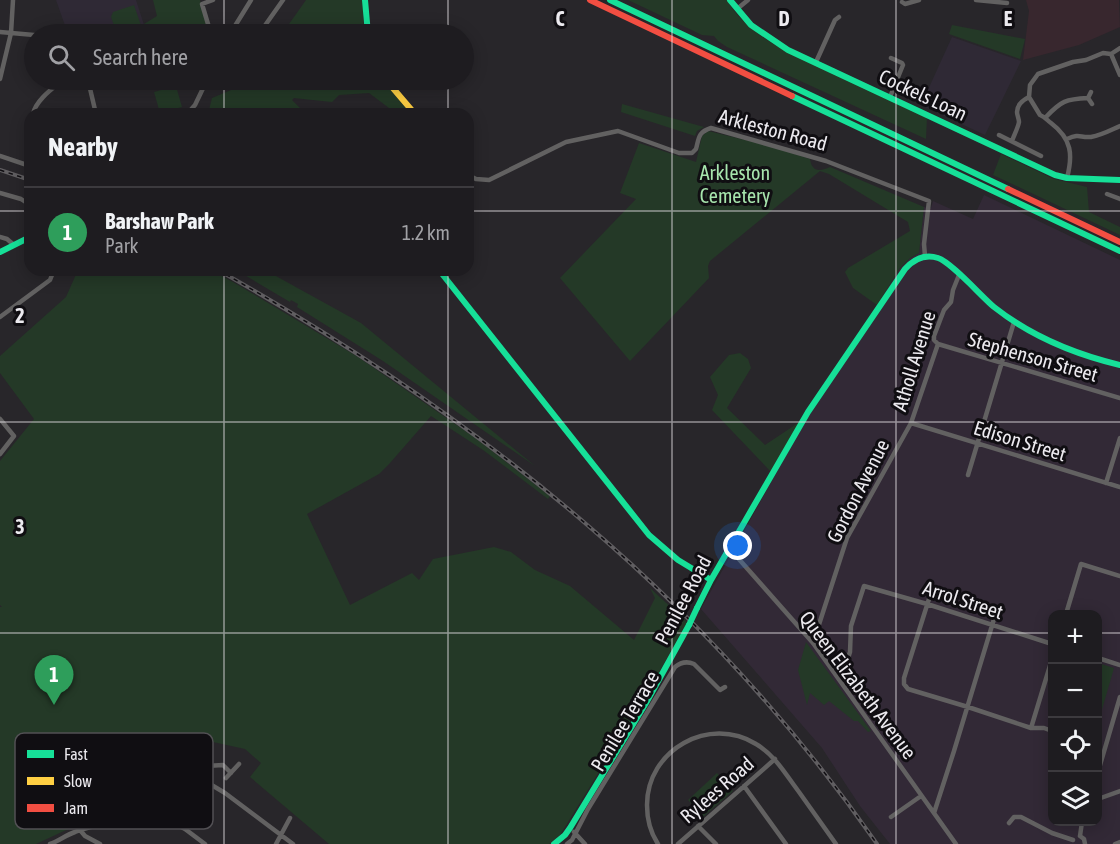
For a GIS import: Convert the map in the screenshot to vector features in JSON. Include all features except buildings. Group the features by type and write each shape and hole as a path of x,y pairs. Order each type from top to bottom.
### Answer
{"main road":[{"path":"365,0 367,24"},
{"path":"590,0 1120,251"},
{"path":"610,0 1120,242"},
{"name":"Cockels Loan","path":"730,0 751,25 788,50 1055,175 1067,178 1120,180"},
{"path":"395,90 410,108"},
{"path":"0,252 24,240"},
{"path":"925,256 943,260 995,308 1049,342 1074,353 1120,365"},
{"name":"Penilee Road","path":"554,844 572,830 646,703 689,626 711,580 808,412 905,269 916,259 925,256"},
{"path":"444,276 649,535 675,558 711,580"}],"street":[{"path":"0,79 12,33 14,0"},
{"path":"208,24 202,4 213,0"},
{"path":"236,24 251,0"},
{"path":"266,24 283,0"},
{"path":"736,9 748,0"},
{"path":"902,2 905,4 919,0"},
{"path":"975,0 1008,3"},
{"path":"816,62 835,20 839,17"},
{"path":"0,32 24,34"},
{"path":"1067,178 1071,161 1067,140 1046,117 1040,116 1029,97 1030,85 1038,74 1103,53 1111,54 1120,48"},
{"path":"1111,54 1120,75"},
{"path":"890,97 903,65 891,58"},
{"path":"34,108 52,90"},
{"path":"90,90 95,108"},
{"path":"192,108 202,90"},
{"path":"1046,117 1057,105 1066,100 1089,95 1092,104"},
{"path":"1011,141 1018,126 1018,105 1029,97"},
{"path":"1067,140 1077,135 1089,137 1105,133 1120,126"},
{"name":"Arkleston Road","path":"474,177 483,181 489,180 566,142 618,131 679,153 692,153 696,149 699,135 711,128 826,161 929,201 924,244 925,256"},
{"path":"999,135 1041,156"},
{"path":"0,156 24,164"},
{"path":"0,193 24,201"},
{"path":"1107,194 1120,199"},
{"path":"0,237 14,245"},
{"name":"Atholl Avenue","path":"911,423 938,344 933,340 934,336 944,310 951,302 959,275"},
{"path":"0,316 50,280 52,276"},
{"path":"968,475 1014,322"},
{"name":"Stephenson Street","path":"938,344 1120,398"},
{"path":"0,419 14,436 0,454"},
{"name":"Edison Street","path":"911,423 1120,487"},
{"name":"Gordon Avenue","path":"813,643 847,538 911,423"},
{"path":"1106,483 1120,438"},
{"name":"Queen Elizabeth Avenue","path":"730,549 813,643 956,844"},
{"path":"1068,610 1082,564 1120,576"},
{"name":"Arrol Street","path":"832,669 848,658 851,626 864,586 928,602 1048,642"},
{"path":"928,602 904,678 904,684 908,689 1031,728 1048,729"},
{"path":"934,813 994,619"},
{"path":"1102,659 1120,665"},
{"name":"Penilee Terrace","path":"567,844 572,840 572,830 675,667 684,662 694,664 720,690 725,687"},
{"path":"1031,728 1051,664"},
{"path":"1102,756 1120,697"},
{"path":"658,844 647,817 649,789 657,768 669,753 684,743 703,735 726,733 755,743 775,759 836,844"},
{"name":"Rylees Road","path":"678,844 775,759"},
{"path":"226,778 239,764"},
{"path":"213,766 223,765 231,773"},
{"path":"213,786 293,844"},
{"path":"744,786 786,844"},
{"path":"1102,798 1120,791"},
{"path":"891,817 921,796"},
{"path":"1009,823 1014,817 1021,817 1073,842 1075,837 1080,836"},
{"path":"276,844 290,818"},
{"path":"698,826 716,844"},
{"path":"1080,836 1081,826"},
{"path":"50,844 84,829"},
{"path":"185,829 205,844"},
{"path":"80,830 85,836 100,844"},
{"path":"572,830 585,844"},
{"path":"1080,836 1084,839 1085,844"},
{"path":"1115,844 1120,842"}],"shaded area":[{"path":"56,0 136,0 144,24 64,24"},
{"path":"1026,0 1119,0 1120,27 1079,45 1023,60 1029,11"},
{"path":"952,37 1021,61 985,135 921,105"},
{"path":"984,195 1120,260 1120,844 890,844 860,806 822,748 701,609 811,410 900,268 919,253 924,207 931,208 933,201 973,219"}],"green space":[{"path":"153,0 200,0 207,24 144,24 157,16"},
{"path":"306,0 363,0 364,24 289,24"},
{"path":"628,0 727,0 749,26 777,46 927,117 926,139 727,47 714,36 702,35"},
{"path":"134,5 141,24 113,24 111,17 113,12"},
{"path":"952,25 1025,39 1020,59 949,34"},
{"path":"177,90 182,107 159,108 154,92"},
{"path":"231,90 391,90 406,108 389,108 369,93 339,95 332,102 294,98 292,100 300,108 210,108 212,98"},
{"path":"622,104 704,127 697,131 695,136 621,112"},
{"name":"Arkleston Cemetery","path":"708,131 770,146 810,159 815,169 830,167 924,207 919,253 900,268 877,305 853,288 845,272 848,268 910,231 908,222 829,174 820,171 710,261 709,278 630,361 560,278 636,199 620,193 639,143 696,162 702,136"},
{"path":"1001,154 1054,179 1087,187 1089,212 1120,227 1120,235 993,175"},
{"path":"75,276 222,276 358,357 474,437 550,496 548,499 483,450 431,416 379,474 307,514 350,605 412,573 419,580 433,559 494,547 511,552 535,570 570,586 634,640 655,598 650,588 687,622 646,696 560,835 549,844 329,844 250,777 261,763 245,749 213,742 213,733 15,733 15,829 68,829 36,844 0,844 0,607 2,607 0,605 0,461 34,419 0,373 0,356 66,297"},
{"path":"246,276 276,276 361,323 535,466 383,361 297,307 298,304 291,300 290,302"},
{"path":"740,353 748,359 751,368 727,408 765,445 801,421 772,473 712,410 718,395 710,377 729,355"},
{"path":"806,642 871,731 868,732 858,721 854,721 829,701 824,705 810,693 807,705 798,670"},
{"path":"1102,664 1114,668 1102,710"},
{"path":"717,773 733,791 703,817 688,800"}],"railway":[{"path":"0,170 24,178"},
{"path":"228,276 314,326 407,387 496,451 581,520 662,593 738,671 810,755 877,844"}],"traffic: fast":[{"path":"365,0 367,24"},
{"path":"610,0 1008,189"},
{"path":"730,0 751,25 788,50 1055,175 1067,178 1120,180"},
{"path":"792,96 1120,251"},
{"path":"0,252 24,240"},
{"path":"697,608 808,412 912,262 924,257 938,258 958,272 1008,318 1038,336 1086,356 1120,365"},
{"path":"444,276 649,535 678,560 711,580"},
{"path":"689,625 697,608"},
{"path":"554,844 570,828 646,703 689,625"}],"traffic: slow":[{"path":"395,90 410,108"}],"traffic: jam":[{"path":"590,0 792,96"},
{"path":"1008,189 1120,242"}],"place":[{"name":"Barshaw Park","path":"54,705"}]}
